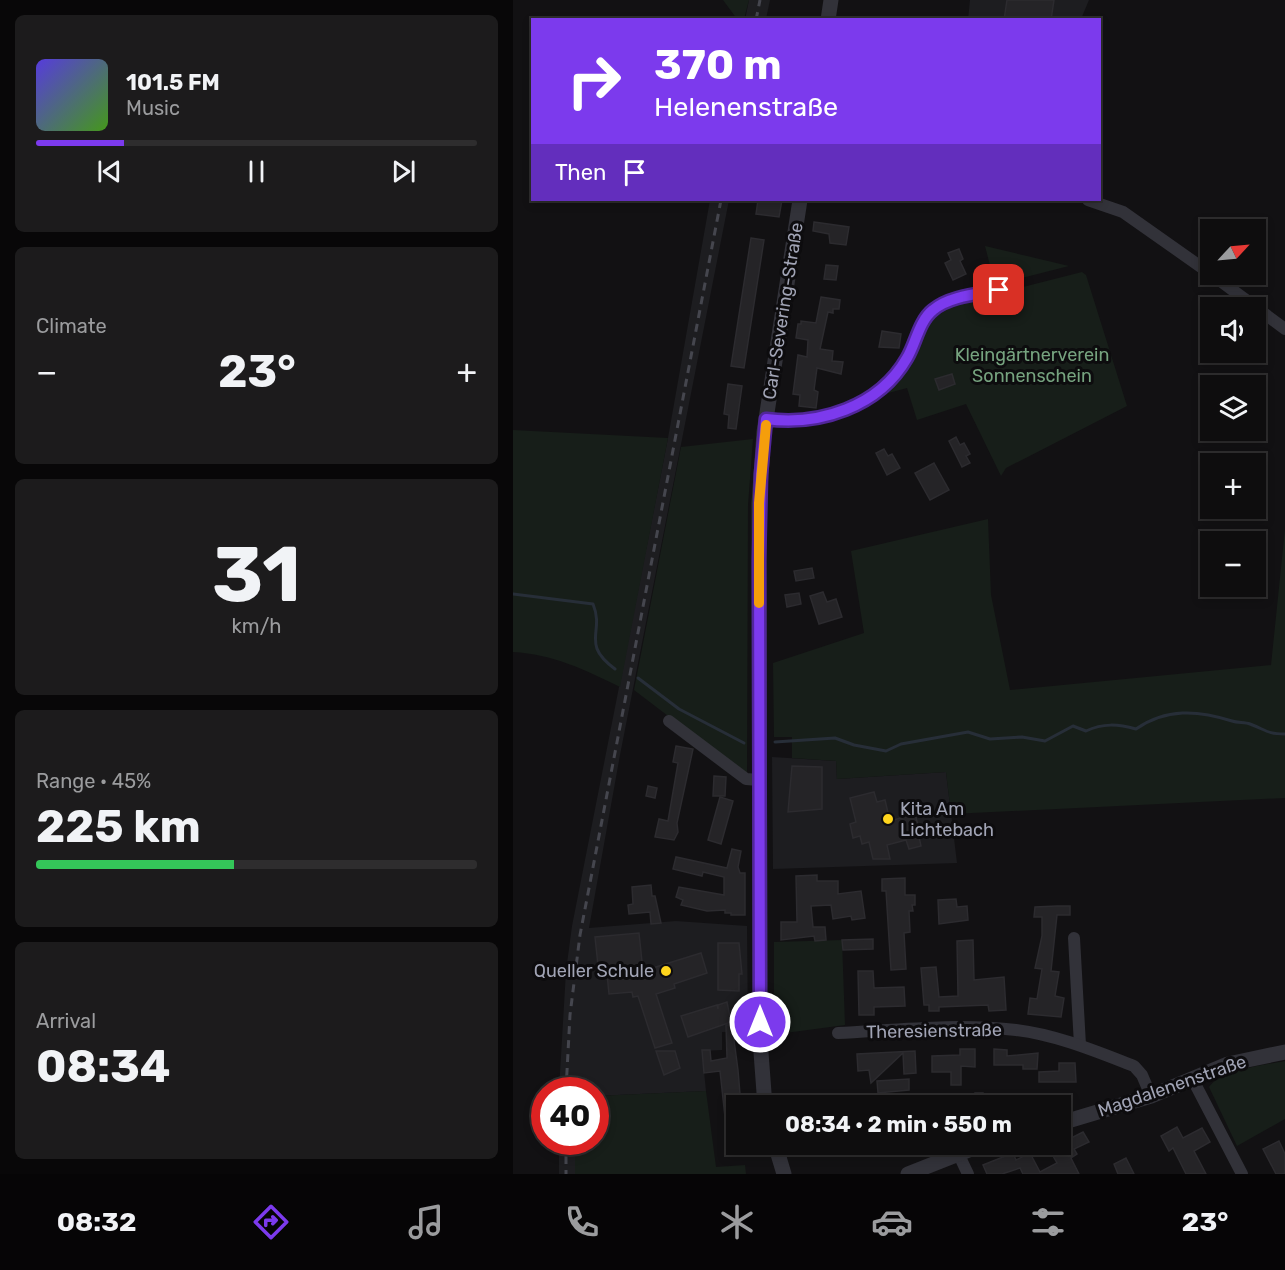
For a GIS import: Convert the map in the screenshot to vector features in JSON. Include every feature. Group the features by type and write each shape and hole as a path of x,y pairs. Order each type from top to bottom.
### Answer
{"street":[{"path":"828,18 831,0"},
{"name":"Carl-Severing-Straße","path":"764,1095 760,1039 759,503 766,419 800,201"},
{"path":"1091,201 1123,212 1200,266"},
{"path":"1226,285 1285,329"},
{"path":"766,419 792,421 813,419 855,406 883,386 904,363 925,318 931,311 943,303 999,290"},
{"path":"669,721 746,779 759,780"},
{"path":"1074,938 1080,1045"},
{"name":"Theresienstraße","path":"838,1033 960,1028 1015,1030 1080,1045 1134,1066 1142,1075 1151,1096"},
{"name":"Magdalenenstraße","path":"1071,1119 1151,1096 1228,1064 1285,1052"},
{"path":"1192,1078 1242,1174"},
{"path":"778,1155 784,1174"},
{"path":"779,1155 790,1174"},
{"path":"908,1174 953,1155"},
{"path":"959,1155 968,1174"}],"shaded area":[{"path":"749,0 770,0 766,18 745,18"},
{"path":"970,0 1089,0 1081,18 968,18"},
{"name":"Queller Schule","path":"710,201 729,201 620,755 589,928 676,921 747,926 748,1031 722,1032 722,1050 702,1051 706,1091 609,1095 609,1077 560,1077 566,971 572,926 668,438"},
{"name":"Kita Am Lichtebach","path":"772,757 836,761 837,779 946,772 957,863 773,869"},
{"path":"559,1155 575,1155 575,1174 559,1174"}],"green space":[{"path":"723,0 749,0 744,18 736,18"},
{"path":"985,246 1069,266 995,285"},
{"name":"Kleingärtnerverein Sonnenschein","path":"1082,272 1086,275 1127,406 1006,468 1001,476 966,404 917,420 907,388 877,396 934,314 955,304"},
{"path":"513,430 668,438 620,687 555,659 513,652"},
{"path":"753,439 748,505 747,776 634,690 681,447"},
{"path":"988,519 991,595 1010,690 1271,665 1285,529 1285,798 951,814 946,772 837,779 836,761 792,758 792,737 774,737 773,663 864,633 851,551"},
{"path":"842,940 845,1025 785,1033 777,1031 774,1024 774,942"},
{"path":"1285,1061 1285,1119 1237,1146 1209,1087 1223,1076 1233,1072"},
{"path":"706,1091 716,1167 745,1165 746,1174 575,1174 575,1155 609,1155 609,1095"}],"building":[{"path":"1007,0 1054,0 1051,18 1004,18"},
{"path":"758,201 782,201 779,217 756,214"},
{"path":"814,222 849,227 846,245 830,243 829,234 813,231"},
{"path":"751,238 764,240 744,368 731,366"},
{"path":"959,249 963,259 960,261 966,274 953,280 945,263 951,260 948,253"},
{"path":"826,265 838,266 836,280 824,279"},
{"path":"821,297 840,300 839,309 833,309 833,313 828,312 820,349 833,351 832,361 843,362 841,374 817,368 814,390 818,392 816,408 799,406 800,395 793,394 798,355 807,357 808,340 796,338 798,324 801,324 801,321 816,323"},
{"path":"882,331 901,334 899,348 879,347"},
{"path":"952,374 955,384 939,390 935,379"},
{"path":"728,384 742,386 736,429 728,428 729,415 724,414"},
{"path":"956,437 960,445 964,443 970,454 966,456 970,463 962,467 949,441"},
{"path":"884,449 888,456 892,454 900,468 887,475 876,453"},
{"path":"934,463 949,490 930,500 915,473"},
{"path":"812,568 814,578 796,581 794,571"},
{"path":"823,592 827,602 836,599 842,617 819,624 810,596"},
{"path":"799,593 801,604 787,607 785,595"},
{"path":"676,746 693,749 677,823 678,832 674,840 655,837 659,819 668,821 678,763 673,762"},
{"path":"792,766 822,767 822,809 788,812"},
{"path":"714,776 726,777 725,796 713,796"},
{"path":"648,786 657,788 655,798 646,796"},
{"path":"874,792 877,802 885,800 890,821 915,814 918,825 923,824 925,835 919,837 921,846 909,849 906,840 887,845 890,859 873,859 869,842 862,844 860,836 853,838 850,824 856,822 850,798"},
{"path":"720,797 733,801 721,844 708,840"},
{"path":"732,849 741,851 738,867 740,873 745,873 745,915 731,915 731,913 725,913 725,910 707,911 681,905 683,900 676,897 679,887 724,895 724,877 703,872 702,876 673,869 676,857 727,868"},
{"path":"817,875 817,881 838,881 838,894 861,891 865,918 852,920 851,916 833,919 831,905 811,906 813,927 825,927 826,940 815,941 814,936 781,940 781,922 797,922 796,876"},
{"path":"905,878 905,895 915,895 913,911 909,911 910,932 904,933 906,969 891,970 886,891 882,891 882,879"},
{"path":"651,885 652,896 655,896 661,923 651,924 650,912 629,914 628,905 633,904 632,887"},
{"path":"956,899 957,907 967,906 968,920 939,924 938,900"},
{"path":"1070,906 1070,915 1057,915 1051,971 1059,972 1055,996 1064,998 1061,1017 1028,1014 1030,998 1037,999 1042,969 1035,968 1042,936 1042,917 1034,917 1035,907"},
{"path":"639,933 643,971 701,953 707,973 674,984 675,988 656,994 672,1043 655,1048 638,996 633,997 632,992 609,994 607,974 599,975 595,937"},
{"path":"873,939 873,949 843,950 842,940"},
{"path":"973,940 974,980 1004,977 1006,1010 989,1011 988,1005 939,1007 939,1011 929,1011 929,1005 924,1005 921,968 936,967 939,997 958,996 957,941"},
{"path":"718,943 739,943 742,974 739,974 739,991 718,990"},
{"path":"858,971 873,971 874,988 904,987 905,1006 874,1007 874,1015 859,1015"},
{"path":"727,1002 731,1022 688,1037 681,1016 717,1005 718,1009 718,1005"},
{"path":"726,1025 732,1025 740,1095 726,1095 726,1126 720,1071 704,1073 702,1050 710,1050 711,1061 727,1058"},
{"path":"960,1049 975,1049 975,1067 961,1066 961,1085 951,1085 951,1072 932,1072 932,1056 960,1055"},
{"path":"994,1049 1007,1050 1007,1056 1038,1053 1037,1069 1023,1069 1023,1065 994,1065"},
{"path":"656,1051 675,1051 680,1068 664,1075"},
{"path":"915,1051 916,1073 904,1074 903,1053 871,1083 869,1070 858,1071 857,1054"},
{"path":"1059,1063 1075,1063 1076,1082 1039,1082 1039,1072 1059,1071"},
{"path":"909,1079 909,1090 878,1093 877,1081"},
{"path":"1177,1127 1183,1138 1202,1128 1210,1142 1194,1151 1206,1174 1186,1174 1173,1148 1169,1151 1161,1136"},
{"path":"1083,1132 1089,1142 1074,1149 1077,1154 1071,1158 1079,1174 1023,1174 1020,1168 1002,1174 987,1174 983,1165 1008,1155 1014,1155 1016,1160 1031,1155 1040,1172 1057,1163 1052,1155 1071,1155 1071,1138"},
{"path":"1279,1141 1285,1154 1285,1174 1276,1174 1263,1149"},
{"path":"1126,1158 1134,1174 1118,1174 1114,1164"}],"waterway":[{"path":"513,594 593,604 597,623 595,638 598,652 615,669"},
{"path":"638,678 679,709 744,743"},
{"path":"775,742 835,738 854,745 886,751 901,744 968,732 990,739 1022,737 1045,741 1073,726 1086,731 1111,725 1136,729 1159,717 1183,713 1219,717 1234,722 1248,723 1270,732 1285,734"}],"railway":[{"path":"756,18 760,0"},
{"path":"567,1077 570,1015 580,935 721,201"},
{"path":"566,1155 566,1174"}],"slow traffic":[{"path":"759,603 759,503 766,425"}],"place":[{"name":"Kita Am Lichtebach","path":"888,819"},
{"name":"Queller Schule","path":"666,971"}],"route":[{"path":"760,1022 759,503 766,419 792,421 813,419 855,406 883,386 904,363 915,344 925,318 937,306 999,290"}]}
